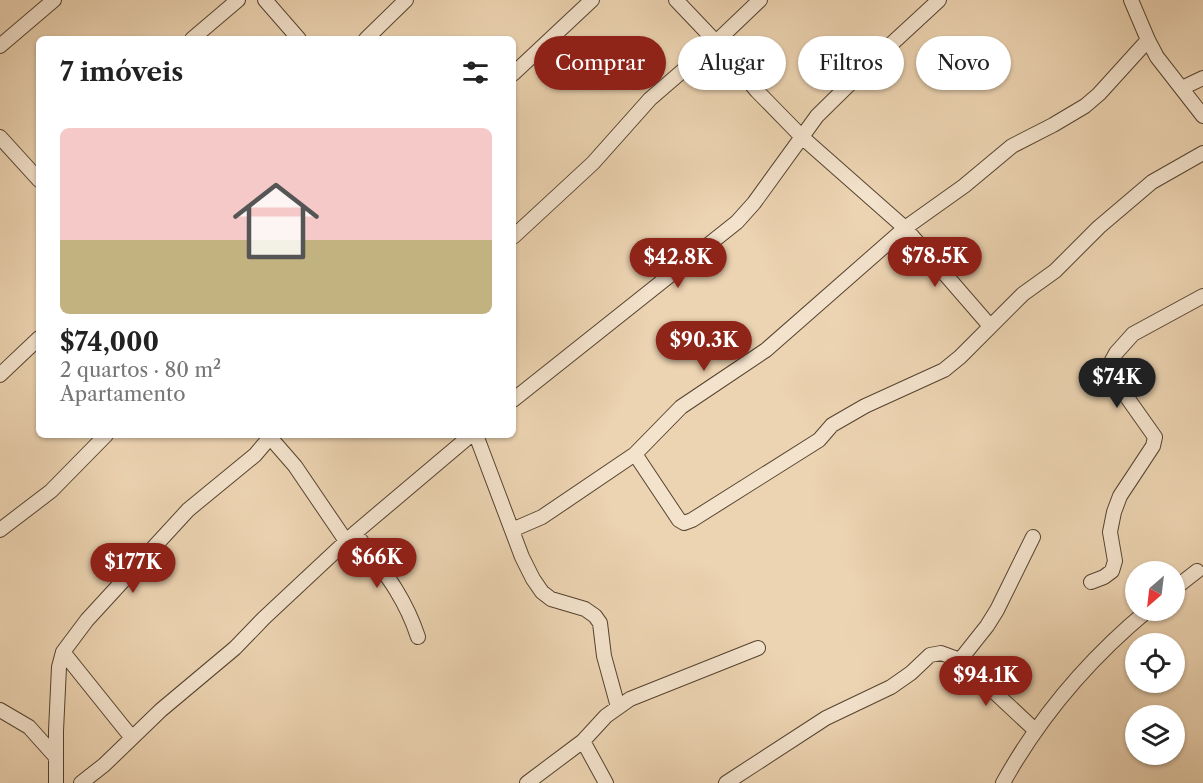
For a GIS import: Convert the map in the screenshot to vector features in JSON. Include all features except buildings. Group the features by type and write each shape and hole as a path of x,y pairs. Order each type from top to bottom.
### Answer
{"street":[{"path":"0,46 54,0"},
{"path":"196,36 238,0"},
{"path":"265,0 296,36"},
{"path":"369,36 406,0"},
{"path":"516,71 592,0"},
{"path":"676,0 710,36"},
{"path":"722,36 760,0"},
{"path":"516,398 722,236 754,204 816,117 939,0"},
{"path":"1131,0 1148,40 1167,71 1203,116"},
{"path":"512,530 542,518 635,454 681,407 766,350 906,228 964,186 1012,146 1085,106 1099,94 1148,40"},
{"path":"516,234 593,163 650,99 678,75"},
{"path":"1182,88 1203,78"},
{"path":"756,90 803,138 906,228 990,326"},
{"path":"0,137 36,174"},
{"path":"635,454 679,520 684,523 692,520 819,440 832,425 865,406 944,370 1023,294 1055,271 1099,227 1152,182 1203,153"},
{"path":"1091,582 1112,571 1115,561 1110,532 1114,512 1120,496 1153,446 1155,437 1114,379 1110,364 1116,353 1133,334 1203,296"},
{"path":"0,375 36,341"},
{"path":"0,530 51,491 103,438"},
{"path":"56,783 59,667 63,652 87,620 188,510 255,455 268,438"},
{"path":"272,438 351,537 399,591 418,637"},
{"path":"81,783 161,710 235,648 351,537 467,438"},
{"path":"477,438 522,557 533,579 542,592 551,599 585,609 600,623 603,656 618,707"},
{"path":"960,660 997,610 1033,537"},
{"path":"1185,580 1197,571"},
{"path":"1004,783 1035,730 1092,660 1136,621"},
{"path":"526,783 583,741 606,716 630,699 758,648"},
{"path":"63,652 132,738"},
{"path":"726,783 826,718 891,687 911,673 930,655 941,653 960,660 1035,730"},
{"path":"0,710 29,727 55,756"},
{"path":"583,741 606,783"}]}
